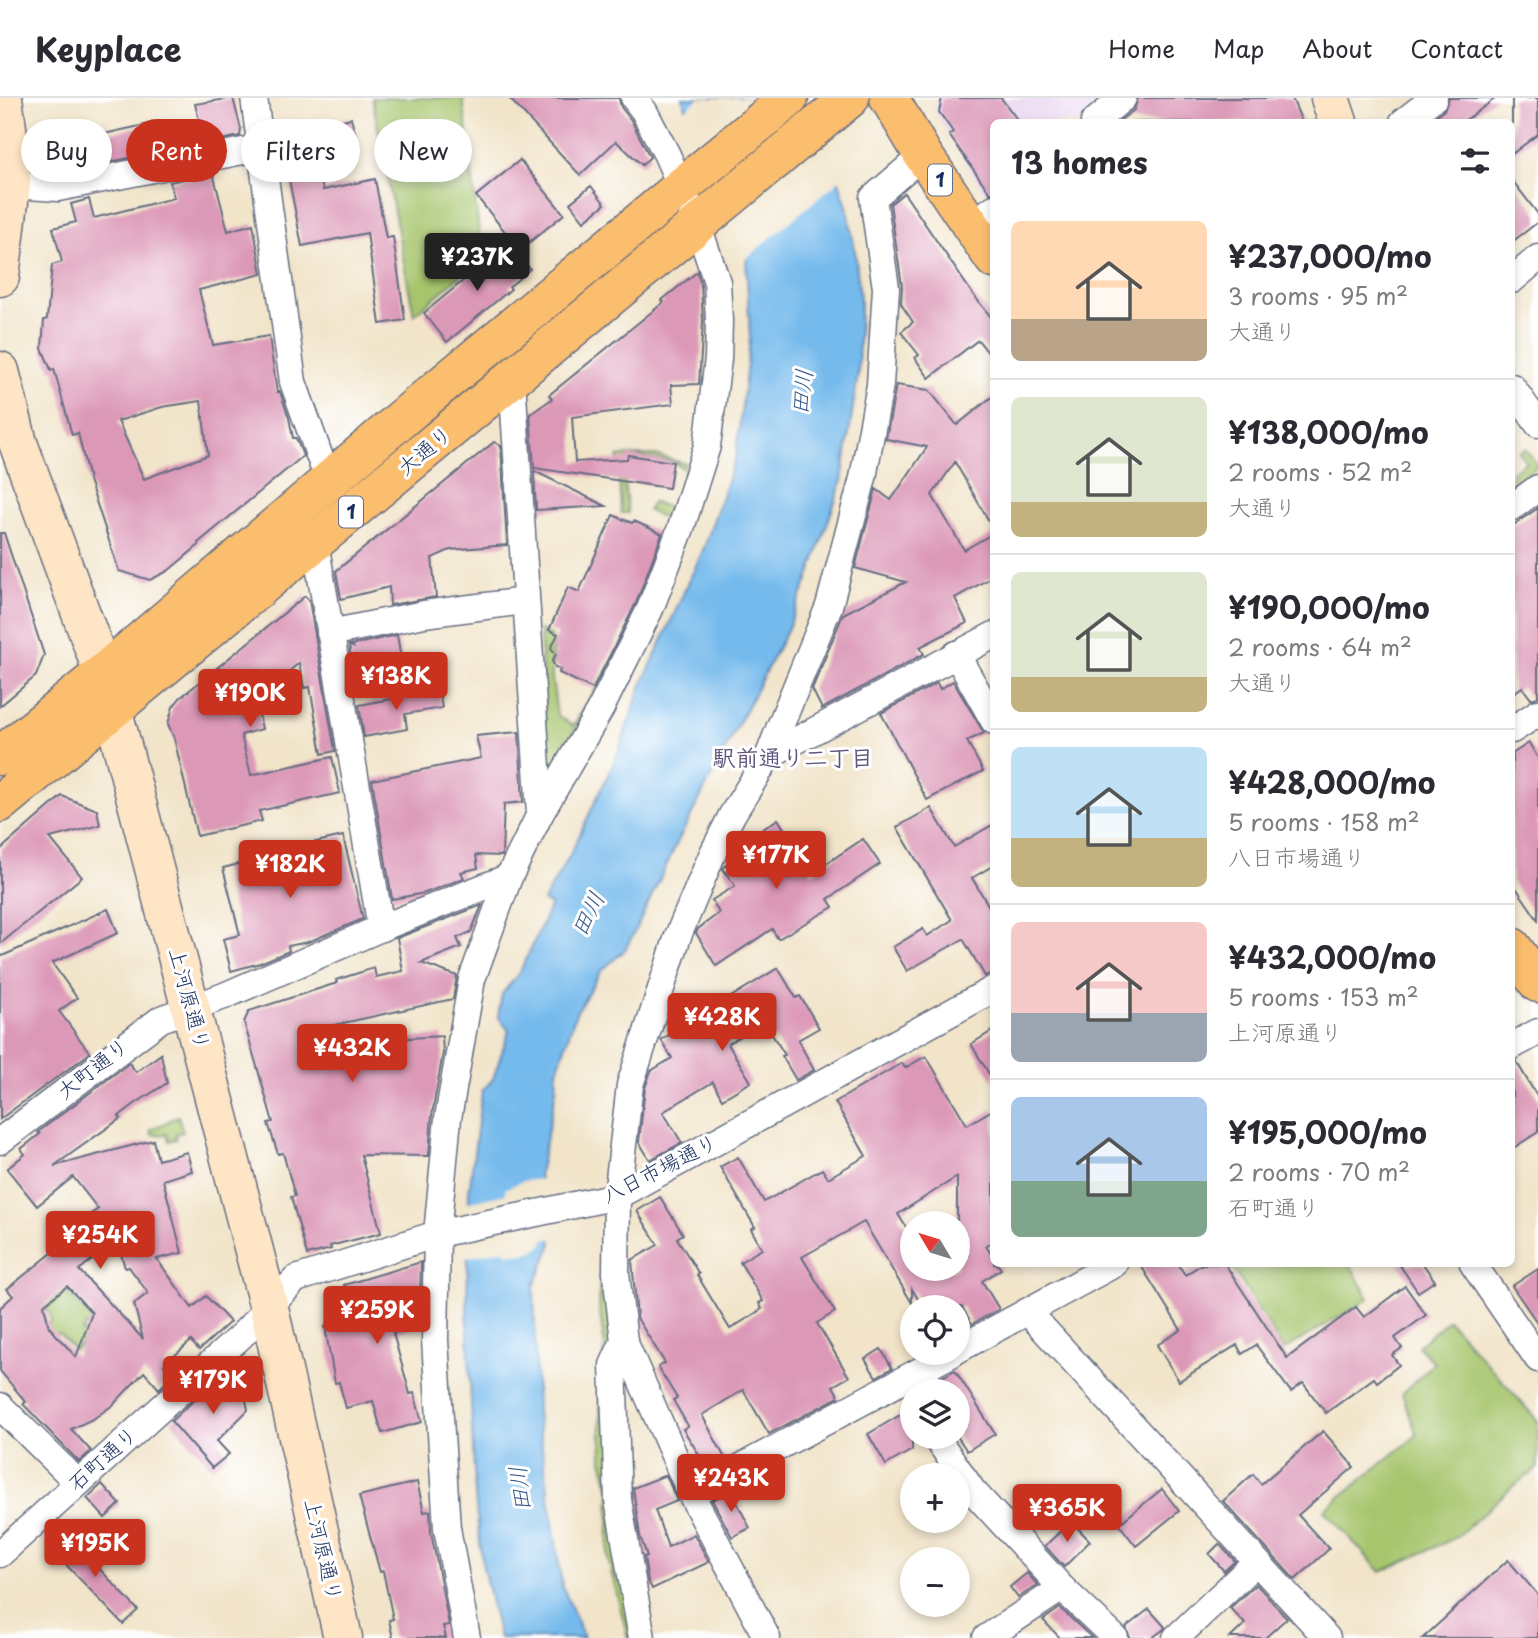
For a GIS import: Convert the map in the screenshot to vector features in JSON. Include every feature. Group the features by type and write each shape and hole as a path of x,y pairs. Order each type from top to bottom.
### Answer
{"main road":[{"name":"大通り","path":"0,756 103,673 328,480 789,98"},
{"name":"1","path":"889,98 923,155 982,217 990,245"},
{"name":"大通り","path":"0,803 846,102"},
{"path":"1515,951 1538,983"}],"street":[{"path":"0,277 10,150 3,98"},
{"path":"254,98 257,119"},
{"path":"467,1638 447,1528 435,1340 448,1118 472,979 509,877 540,814 601,708 650,609 681,527 707,446 718,359 717,282 701,224 684,186 644,111 634,98"},
{"path":"1098,119 1123,98"},
{"path":"1330,98 1338,119"},
{"path":"1407,119 1434,98"},
{"path":"6,187 58,188 241,151"},
{"path":"767,1638 691,1494 624,1341 616,1273 613,1198 630,1085 678,936 732,815 769,755 829,606 863,478 880,385 886,288 873,198 923,155"},
{"path":"267,182 293,382 328,480"},
{"path":"1515,277 1538,258"},
{"name":"上河原通り","path":"0,371 18,443 103,673 268,1308 343,1638"},
{"path":"512,378 540,814"},
{"path":"1515,391 1538,424"},
{"path":"1515,505 1538,488"},
{"path":"315,542 381,928"},
{"path":"330,633 424,614 525,601"},
{"path":"769,755 990,637"},
{"path":"956,654 990,714"},
{"path":"1515,728 1538,713"},
{"name":"大町通り","path":"0,1141 161,1019 224,996 381,928 509,877"},
{"name":"八日市場通り","path":"268,1308 296,1279 440,1234 613,1198 990,991"},
{"path":"1515,1044 1538,1032"},
{"path":"970,1344 1109,1267"},
{"path":"1475,1267 1538,1359"},
{"name":"石町通り","path":"0,1554 241,1336 268,1308"},
{"path":"1028,1312 1328,1638"},
{"path":"624,1341 613,1365 618,1500 642,1638"},
{"path":"921,1379 939,1365"},
{"path":"691,1494 900,1394"},
{"path":"0,1406 77,1482"},
{"path":"944,1449 972,1490 1062,1588 1115,1638"},
{"path":"1176,1638 1256,1562"},
{"path":"986,1638 1062,1588"}],"shaded area":[{"path":"937,98 1112,98 1087,119 990,119 990,193 983,191 935,112"}],"green space":[{"path":"372,98 463,98 466,119 376,119"},
{"path":"472,173 482,257 414,315 388,182 472,182"},
{"path":"1525,448 1538,466 1515,484 1515,470 1526,462 1519,452"},
{"path":"628,455 656,455 693,466 666,536 670,520 648,511 652,502 674,509 685,470 673,462"},
{"path":"628,455 624,481 628,513 621,513 618,457"},
{"path":"643,611 548,775 540,630 552,636 552,679 557,715 573,726"},
{"path":"178,1116 183,1132 175,1134 176,1139 169,1141 167,1134 152,1135 151,1130"},
{"path":"612,1236 639,1638 628,1638 608,1559 610,1489 602,1460 599,1379 605,1348 599,1307 601,1237"},
{"path":"1232,1267 1352,1267 1369,1299 1284,1350"},
{"path":"65,1291 101,1328 91,1324 85,1326 82,1332 88,1338 74,1350 59,1333 54,1337 44,1327 51,1322 50,1314 45,1308"},
{"path":"1448,1320 1538,1421 1538,1468 1512,1487 1457,1537 1381,1572 1324,1510 1417,1435 1402,1394 1434,1363 1418,1346"}],"water":[{"name":"田川","path":"682,98 807,98 816,113 847,206 860,300 858,374 842,481 808,580 787,630 680,837 632,937 624,951 601,971 576,1013 557,1071 556,1090 539,1174 552,1244 534,1287 537,1413 562,1585 584,1638 499,1638 482,1562 475,1497 467,1309 469,1192 482,1091 493,1079 509,1031 498,1016 502,994 520,972 551,905 543,901 570,855 616,758 641,687 704,548 736,455 750,339 746,256 716,176"}],"pier":[{"path":"699,98 811,98 819,112 841,179 743,261 713,178 684,111"},
{"path":"543,1179 554,1238 543,1240 544,1245 525,1254 506,1253 505,1249 465,1258 466,1203 506,1194 505,1189 523,1181"}],"building":[{"path":"233,98 241,129 240,136 227,139 227,119 199,119 195,104"},
{"path":"509,98 619,98 621,107 631,120 650,157 642,165 616,141 580,175"},
{"path":"942,98 1001,98 1017,119 990,119 990,193 949,135 953,132 939,112"},
{"path":"1138,98 1292,98 1301,119 1122,119 1134,110"},
{"path":"1449,98 1496,98 1467,119 1432,119 1444,110"},
{"path":"1512,98 1538,98 1538,134 1515,152 1515,119 1512,119"},
{"path":"126,129 126,159 112,161 112,132"},
{"path":"520,160 564,214 520,250 476,196"},
{"path":"374,179 386,238 393,237 405,320 380,324 367,233 302,246 290,182 321,182 323,190"},
{"path":"170,182 215,182 228,231 253,224 262,274 199,290 213,345 269,336 277,392 280,392 293,438 296,438 303,456 168,571 150,580 119,571 89,480 78,433 72,435 54,369 51,370 42,348 52,265 62,262 53,228 76,222 71,204 89,199 94,218 174,198","holes":["201,401 208,455 144,479 118,421 162,407"]},
{"path":"1515,184 1538,214 1538,222 1515,240"},
{"path":"591,186 605,204 584,221 570,203"},
{"path":"904,193 990,316 990,355 978,340 929,378 915,358 919,355 901,332 913,322 901,304 902,286 890,204"},
{"path":"508,244 530,269 509,287 511,289 447,342 424,313"},
{"path":"697,272 701,285 703,321 699,384 671,385 673,404 572,417 575,462 627,459 628,455 673,462 669,488 534,468 530,414 552,399 549,395"},
{"path":"896,385 929,390 957,425 990,398 990,523 955,462 932,495 964,550 990,535 990,578 955,598 967,623 920,647 924,654 822,709 812,689 843,614 906,582 855,568 876,489 891,500 927,447 886,439"},
{"path":"494,442 501,446 507,545 450,550 432,558 436,597 390,605 389,587 341,599 336,571"},
{"path":"534,471 606,506 536,510"},
{"path":"1538,508 1538,697 1531,699 1522,687 1515,692 1515,524"},
{"path":"613,515 662,534 636,603 593,689 559,673 560,669 555,667 552,661 556,654 551,648 558,634 549,630 568,587 579,592"},
{"path":"0,533 4,533 44,655 36,676 0,706"},
{"path":"305,596 309,600 335,751 322,754 310,687 304,688 299,663 256,699 262,729 241,735 251,775 332,757 340,793 259,811 262,821 197,836 174,738 168,724 173,707 180,698"},
{"path":"397,635 401,658 352,666 349,645 353,647 352,645"},
{"path":"953,681 984,733 967,741 983,771 927,800 881,713 937,683 940,689"},
{"path":"439,690 442,708 405,714 407,729 364,737 359,705"},
{"path":"519,732 523,802 504,804 502,856 476,855 478,868 461,872 464,878 425,893 392,899 372,780 481,758 476,736"},
{"path":"1529,743 1538,758 1538,920 1515,886 1515,752"},
{"path":"62,796 97,810 100,825 50,838 82,877 0,944 0,850"},
{"path":"931,808 954,847 990,826 990,867 972,878 990,908 990,974 985,976 963,939 907,971 893,947 923,929 927,936 952,920 897,827"},
{"path":"778,819 812,873 863,839 880,864 828,899 833,907 778,939 772,929 716,966 696,933 719,913 712,900 735,886 723,869 743,854 739,845"},
{"path":"343,836 363,919 308,942 288,946 289,951 260,963 231,971 223,939 240,935 223,868 290,851 289,848"},
{"path":"482,905 471,932 457,938 461,947 421,963 457,976 453,999 325,1027 327,1043 442,1036 443,1053 432,1115 429,1156 361,1155 381,1233 307,1255 291,1197 295,1196 283,1153 278,1154 268,1123 273,1122 244,1022 249,1011 337,983 336,980 374,968 376,977 403,971 397,938"},
{"path":"108,909 118,933 52,963 77,998 59,1011 90,1053 0,1119 0,957"},
{"path":"778,968 796,998 800,996 819,1028 798,1040 814,1070 796,1080 782,1056 785,1055 764,1022 728,1044 751,1082 722,1099 713,1082 663,1112 682,1143 650,1160 639,1142 645,1088 651,1071 672,1058 661,1040"},
{"path":"990,1032 990,1075 971,1044"},
{"path":"161,1054 167,1083 136,1103 119,1116 121,1118 54,1166 153,1140 158,1160 187,1152 192,1171 163,1180 182,1253 157,1259 192,1308 206,1296 230,1322 199,1350 191,1341 164,1365 173,1376 159,1389 144,1372 113,1405 93,1419 71,1429 91,1451 79,1462 23,1404 26,1402 0,1371 0,1308 13,1296 7,1289 82,1229 78,1223 98,1209 73,1177 37,1206 7,1169 25,1154 21,1149 40,1134 38,1132 129,1063 136,1072","holes":["117,1240 125,1268 129,1267 148,1293 134,1304 143,1339 79,1270","67,1286 92,1313 76,1357 49,1327 44,1305"]},
{"path":"926,1056 967,1125 990,1111 990,1244 986,1246 990,1252 990,1267 1001,1269 982,1281 999,1309 972,1324 970,1295 916,1295 912,1289 912,1295 907,1295 864,1222 802,1257 835,1312 817,1323 849,1377 833,1386 839,1397 769,1434 743,1390 702,1415 725,1458 699,1472 695,1464 703,1461 683,1429 688,1426 673,1400 677,1398 658,1367 665,1363 637,1318 632,1260 658,1245 637,1211 660,1197 683,1234 677,1238 730,1329 762,1309 759,1303 763,1301 740,1262 762,1249 751,1229 755,1227 720,1167 738,1157 764,1202 822,1169 828,1178 866,1156 835,1102 902,1063 905,1068"},
{"path":"1515,1061 1538,1098 1538,1132 1515,1147"},
{"path":"421,1262 420,1302 413,1303 420,1326 393,1333 410,1394 414,1393 422,1422 382,1433 373,1401 346,1408 339,1382 335,1383 325,1327 353,1318 344,1285"},
{"path":"1142,1267 1180,1267 1185,1275 1197,1267 1227,1267 1287,1358 1356,1307 1364,1317 1405,1286 1426,1315 1395,1338 1402,1348 1392,1355 1399,1365 1377,1382 1374,1378 1326,1413 1303,1383 1291,1392 1256,1345 1242,1354 1237,1345 1179,1381 1157,1345 1181,1330"},
{"path":"1401,1267 1425,1267 1435,1281 1418,1292"},
{"path":"1538,1269 1538,1324 1512,1286"},
{"path":"881,1349 892,1368 876,1377 865,1359"},
{"path":"227,1370 241,1376 248,1410 217,1441 229,1454 212,1468 171,1421"},
{"path":"955,1370 961,1379 939,1379"},
{"path":"970,1394 995,1434 967,1451 966,1449 970,1449"},
{"path":"900,1415 900,1449 912,1450 886,1465 868,1434"},
{"path":"1323,1431 1354,1467 1298,1515 1329,1549 1295,1580 1223,1501 1253,1474 1261,1484"},
{"path":"666,1475 677,1501 655,1510 668,1547 694,1534 709,1562 652,1589 648,1581 644,1557 647,1556 640,1536 633,1488"},
{"path":"417,1482 424,1512 430,1511 431,1532 449,1625 443,1626 446,1638 393,1638 389,1620 393,1619 383,1571 380,1572 359,1496"},
{"path":"102,1484 120,1504 105,1518 87,1498"},
{"path":"1162,1489 1179,1511 1136,1546 1119,1524"},
{"path":"731,1491 750,1528 732,1537 712,1500"},
{"path":"1071,1521 1090,1541 1064,1567 1045,1546"},
{"path":"68,1535 138,1610 123,1624 52,1550"},
{"path":"1219,1544 1235,1561 1224,1571 1209,1554"},
{"path":"1508,1560 1538,1595 1538,1638 1423,1638"},
{"path":"1027,1573 1038,1585 1018,1598 1010,1587"},
{"path":"1256,1584 1287,1618 1265,1638 1230,1638 1245,1624 1230,1608"},
{"path":"1060,1608 1092,1638 1060,1638 1043,1620"},
{"path":"1149,1609 1164,1629 1152,1638 1130,1638 1126,1627"}],"district":[{"name":"駅前通り二丁目","path":"793,758"}]}
